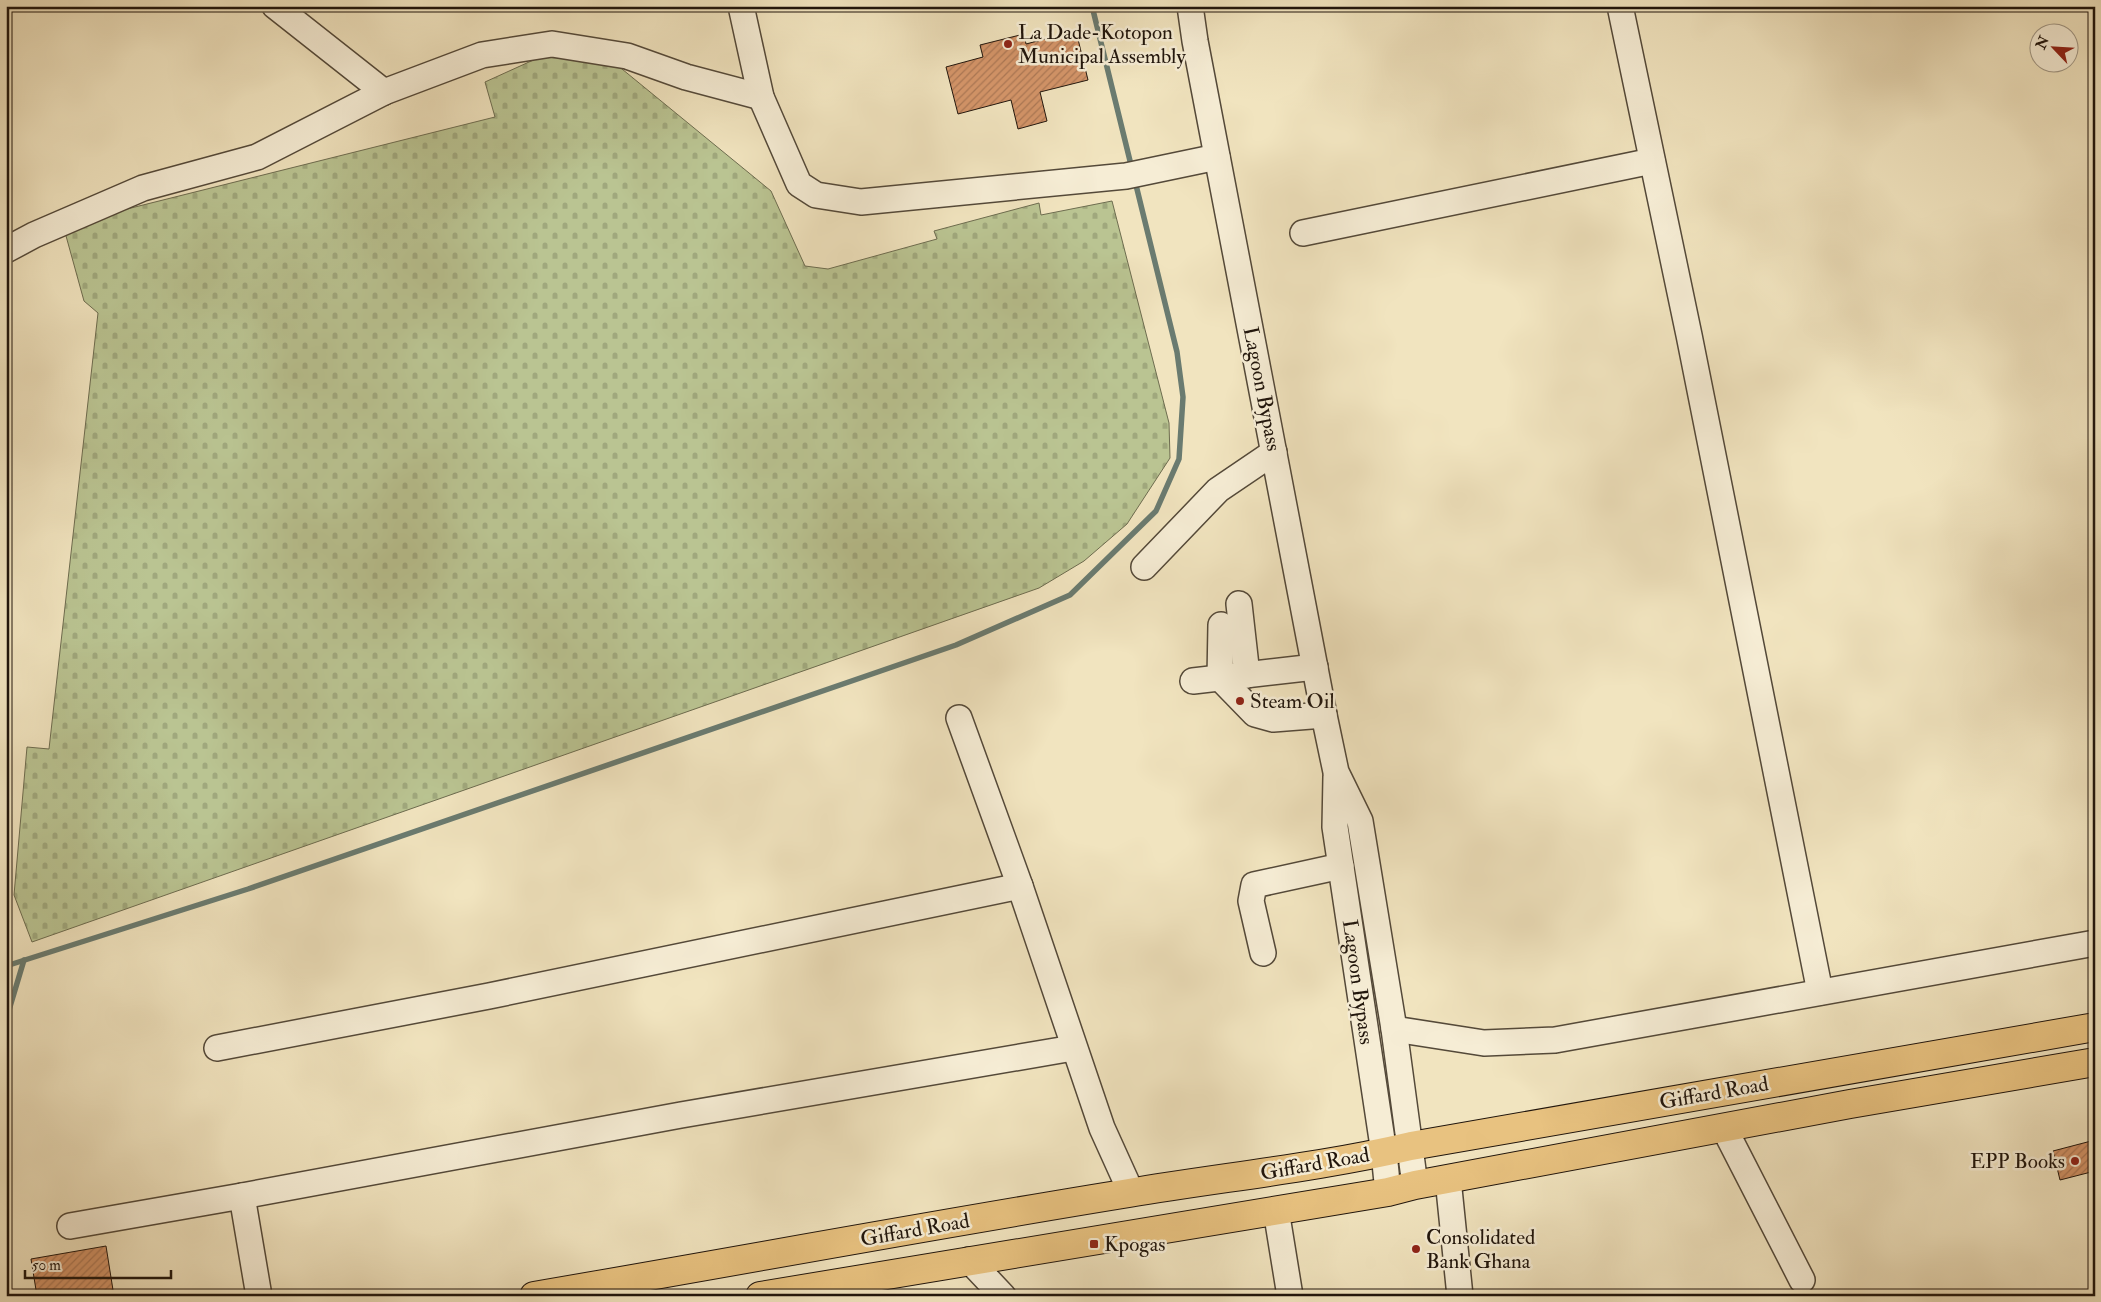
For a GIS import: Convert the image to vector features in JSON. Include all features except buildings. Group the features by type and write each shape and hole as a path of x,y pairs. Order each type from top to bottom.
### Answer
{"main road":[{"name":"Giffard Road","path":"534,1296 1131,1192 1384,1153 1411,1146 2095,1027"},
{"name":"Giffard Road","path":"764,1295 1388,1192 1448,1178 2095,1062"}],"street":[{"path":"275,6 384,92"},
{"path":"741,6 761,97 799,184 816,195 861,202 1135,174 1217,157"},
{"name":"Lagoon Bypass","path":"1190,6 1217,157 1336,772 1335,826 1384,1153 1388,1192"},
{"path":"1620,6 1691,344 1820,992"},
{"path":"6,250 34,235 143,188 257,157 384,92 482,54 552,44 627,56 686,78 761,97"},
{"path":"1303,233 1652,161"},
{"path":"1144,567 1218,490 1274,452"},
{"path":"1239,604 1247,674"},
{"path":"1221,624 1220,678 1255,714 1273,718 1324,715"},
{"path":"1193,681 1315,667"},
{"path":"959,718 1020,886 1073,1048 1102,1128 1131,1192"},
{"name":"Lagoon Bypass","path":"1336,772 1360,822 1394,1029 1415,1185"},
{"path":"1262,953 1251,901 1254,885 1341,866"},
{"path":"217,1048 489,996 1020,886"},
{"path":"1394,1029 1484,1043 1555,1040 2095,943"},
{"path":"70,1226 242,1196 681,1114 1073,1048"},
{"path":"1724,1128 1802,1280"},
{"path":"1448,1178 1460,1296"},
{"path":"242,1196 259,1296"},
{"path":"1276,1210 1290,1296"},
{"path":"969,1260 1003,1296"}],"green space":[{"path":"551,52 611,60 771,191 805,266 828,269 937,239 934,231 1039,203 1041,215 1112,201 1169,423 1170,458 1127,524 1084,561 1039,588 32,942 14,895 27,747 49,749 98,313 84,301 63,225 495,117 485,82"}],"waterway":[{"path":"1092,6 1132,169"},
{"path":"6,966 248,889 956,645 1070,595 1156,511 1179,459 1183,397 1177,352 1135,181"},
{"path":"6,1020 24,960"}],"place":[{"name":"La Dade-Kotopon Municipal Assembly","path":"1008,44"},
{"name":"Steam Oil","path":"1240,701"},
{"name":"EPP Books","path":"2075,1161"},
{"name":"Kpogas","path":"1094,1244"},
{"name":"Consolidated Bank Ghana","path":"1416,1249"}]}
